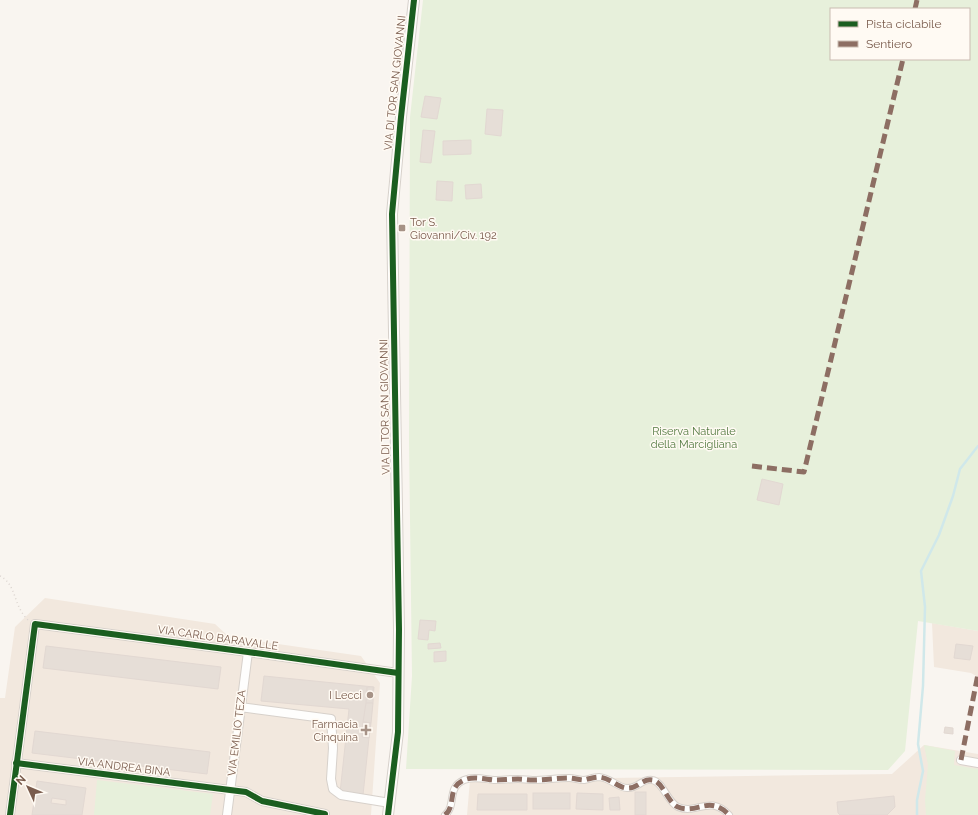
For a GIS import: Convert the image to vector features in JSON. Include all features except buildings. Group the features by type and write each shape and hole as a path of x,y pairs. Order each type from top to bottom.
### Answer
{"street":[{"name":"VIA DI TOR SAN GIOVANNI","path":"388,815 398,732 399,628 392,214 414,0"},
{"name":"VIA CARLO BARAVALLE","path":"35,624 398,673"},
{"path":"10,815 35,624"},
{"name":"VIA EMILIO TEZA","path":"227,815 248,652"},
{"path":"240,708 331,719 333,748 331,779 333,789 340,795 390,803"},
{"path":"961,760 978,762"},
{"name":"VIA ANDREA BINA","path":"16,763 246,792 262,801 325,814"},
{"path":"445,815 451,807 455,787 465,779 533,780 570,778 585,780 599,777 608,779 623,788 636,787 650,779 657,781 674,805 680,808 689,810 709,805 717,806 729,815"}],"path":[{"path":"0,576 6,579 10,584 21,610 28,620 35,624"}],"shaded area":[{"path":"45,598 215,624 229,637 361,656 380,683 371,815 0,815 0,698 5,698 15,627"},
{"path":"932,623 978,631 978,677 971,673 934,667"},
{"path":"924,745 978,754 978,815 467,815 470,780 892,774"}],"green space":[{"name":"Riserva Naturale della Marcigliana","path":"423,0 978,0 978,631 918,621 905,751 888,770 406,769 412,676 409,441 410,117"},
{"path":"924,745 955,751 954,765 978,769 978,815 926,815 925,800 928,765"},
{"path":"97,780 213,794 210,815 94,815"}],"waterway":[{"path":"917,815 917,800 923,771 918,744 923,686 925,607 921,571 939,535 953,496 960,469 978,446"}],"marked path":[{"path":"915,8 917,0"},
{"path":"752,466 804,472 903,60"},
{"path":"961,760 978,674"},
{"path":"445,815 449,811 455,787 467,779 533,780 569,778 584,780 599,777 607,779 624,788 631,788 649,780 656,781 671,801 678,807 691,809 709,805 722,809 729,815"}],"cycle path":[{"path":"388,815 398,732 399,629 392,214 414,0"},
{"path":"10,815 35,624 398,673"},
{"path":"16,763 246,792 262,801 325,814"}],"place":[{"name":"Tor S. Giovanni/Civ. 192","path":"402,228"},
{"name":"I Lecci","path":"370,695"},
{"name":"Farmacia Cinquina","path":"366,730"}]}
